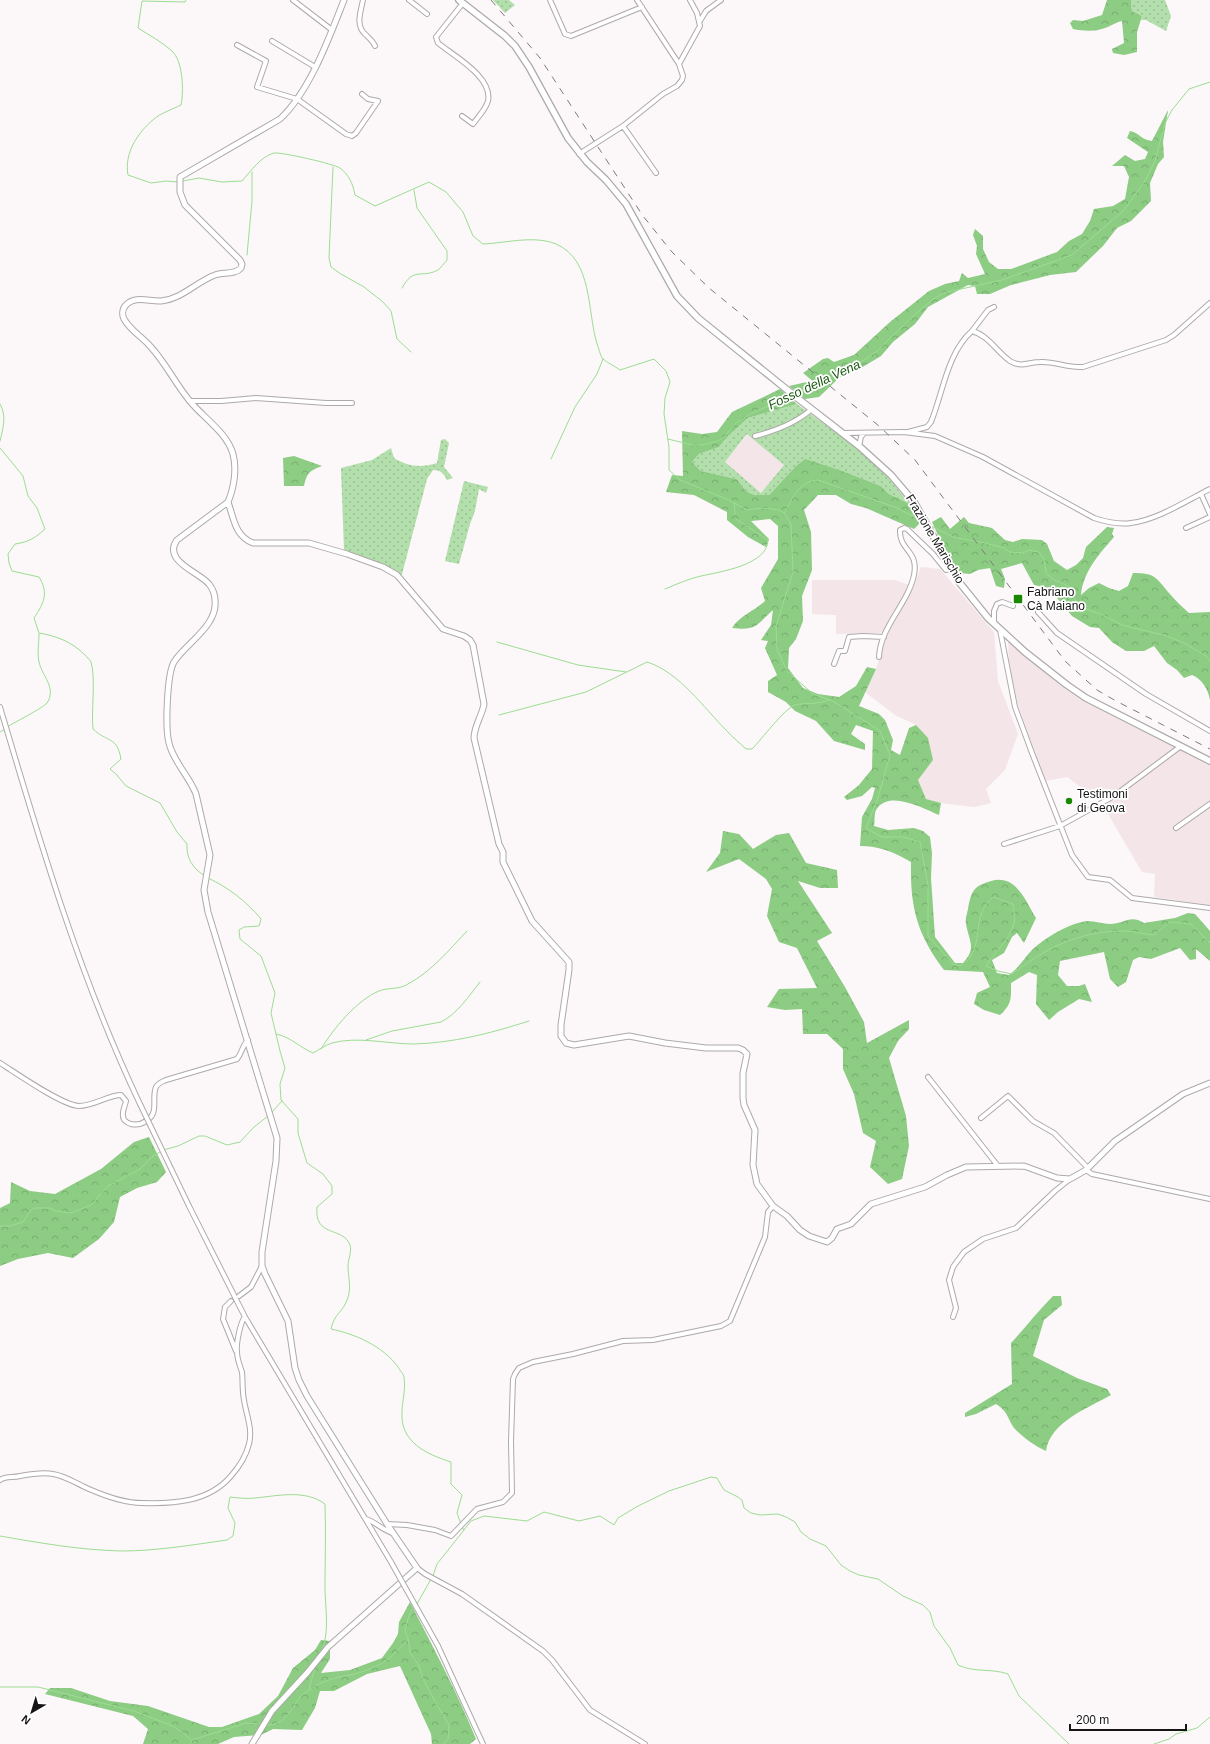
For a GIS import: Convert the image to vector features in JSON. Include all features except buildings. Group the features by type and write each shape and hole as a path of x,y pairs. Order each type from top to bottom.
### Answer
{"main road":[{"name":"Frazione Marischio","path":"461,1 505,36 515,46 530,67 561,127 579,154 614,188 626,204 671,287 685,305 793,395 850,438 891,475 914,502 951,569 973,601 994,624 1067,685 1110,711 1210,761"}],"street":[{"path":"293,0 332,30"},
{"path":"344,0 315,67 297,99 280,119 182,176 179,180 180,192 185,205 240,260 242,264 241,268 234,272 223,273 210,277 181,295 170,299 160,301 134,300 127,304 123,309 123,315 130,327 158,355 189,401 221,435 233,454 234,472 228,502 224,507 177,540 174,547 174,552 179,561 190,571 208,583 215,599 214,612 207,624 180,654 170,670 168,734 172,751 192,784 196,794 208,845 210,862 204,890 208,912 277,1138 276,1161 262,1252 262,1266 288,1322 295,1368 299,1380 307,1396 387,1524 417,1568 462,1594 543,1651 552,1660 590,1710 645,1744"},
{"path":"363,0 359,24 361,31 374,42 375,46"},
{"path":"409,0 427,14"},
{"path":"550,0 565,34 571,36 642,7"},
{"path":"579,154 623,126 663,94 680,83 683,72 637,0"},
{"path":"690,0 700,21"},
{"path":"678,64 700,26 700,21 706,11 721,0"},
{"path":"461,1 436,37 438,44 479,75 488,87 488,102 473,124 462,116"},
{"path":"272,41 315,67"},
{"path":"237,45 266,61 257,87 297,99 346,134 352,136 356,133 378,102 368,99 362,94"},
{"path":"623,126 656,173"},
{"path":"972,331 984,336 999,352 1016,364 1023,365 1041,362 1072,368 1083,367 1166,340 1174,335 1210,303"},
{"path":"908,432 927,427 937,408 954,356 966,336 972,331 988,310 994,307"},
{"path":"189,401 221,401 256,398 322,403 352,403"},
{"path":"755,436 790,423 812,409"},
{"path":"850,438 865,432"},
{"path":"859,446 860,438 865,432"},
{"path":"843,433 908,432 935,436 983,457 1094,518 1109,523 1130,523 1148,519 1210,489"},
{"path":"1186,528 1210,515 1200,494"},
{"path":"228,502 240,535 248,541 253,543 310,543 383,567 397,576 443,629 470,640 473,644 484,704 483,712 475,728 474,738 498,844 502,852 503,862 532,921 569,962 561,1025 561,1036 566,1043 574,1045 629,1036 665,1043 706,1048 738,1048 743,1050 746,1054 743,1073 743,1098 744,1105 755,1130 753,1165 757,1184 773,1206 787,1216 800,1230 809,1236 827,1242 832,1238 837,1229 851,1224 870,1204 925,1187 966,1167 1024,1166 1057,1178 1070,1179"},
{"path":"879,658 879,652 884,637 911,586 916,566 915,560 902,542 900,534 902,528 907,529 933,554 946,570 951,569"},
{"path":"994,624 994,611 997,604 1002,602 1013,606"},
{"path":"1038,612 1056,633 1146,694 1210,731"},
{"path":"1000,629 1015,707 1072,855 1088,878 1110,880 1132,898 1210,908"},
{"path":"834,664 839,651 845,651 849,637 884,637"},
{"path":"0,706 45,860 83,968 121,1065 189,1206 245,1317 366,1519 438,1646 483,1744"},
{"path":"1004,844 1060,826 1114,796 1181,746"},
{"path":"1176,828 1210,804"},
{"path":"0,1063 59,1100 73,1106 89,1105 121,1095 126,1101 123,1112 124,1119 129,1123 139,1124 149,1119 152,1115 155,1104 156,1087 160,1083 237,1059 248,1040"},
{"path":"928,1078 998,1166"},
{"path":"953,1317 956,1308 949,1280 953,1267 964,1252 983,1239 1016,1228 1055,1191 1070,1179 1087,1169 1115,1141 1183,1094 1210,1083"},
{"path":"981,1118 1008,1096 1033,1121 1054,1133 1092,1174 1210,1199"},
{"path":"387,1524 407,1525 435,1530 451,1536 477,1509 503,1502 512,1493 511,1441 513,1379 514,1374 519,1368 533,1362 573,1354 623,1341 653,1340 726,1324 730,1321 765,1237 768,1212 773,1206"},
{"path":"239,1296 251,1286 262,1266"},
{"path":"0,1480 4,1477 13,1478 39,1473 52,1474 65,1477 110,1498 140,1503 178,1503 190,1500 217,1489 227,1481 236,1470 249,1444 249,1424 243,1399 243,1380 236,1351 223,1320 224,1307 231,1301"},
{"path":"236,1351 241,1323 245,1317"},
{"path":"366,1519 372,1520 386,1531 393,1533"},
{"path":"252,1744 272,1711 307,1673 328,1647 417,1568"}],"shaded area":[{"path":"748,434 784,465 761,493 725,462"},
{"path":"921,567 940,569 994,632 998,681 1018,734 1005,770 986,789 991,803 974,807 941,803 926,799 918,780 933,760 916,725 895,715 865,692 876,669 886,637 913,588"},
{"path":"812,580 895,580 909,585 888,628 880,633 836,634 836,615 812,614"},
{"path":"1008,642 1065,689 1085,702 1210,765 1210,905 1154,897 1155,874 1142,872 1101,802 1067,777 1045,781 1017,702 1009,663"}],"green space":[{"path":"493,0 509,0 515,5 505,13"},
{"path":"1107,0 1131,0 1132,11 1142,16 1137,32 1137,52 1124,55 1113,53 1112,49 1124,43 1122,21 1093,31 1073,29 1070,23 1073,20 1083,21 1102,15"},
{"path":"1131,0 1165,0 1171,16 1166,31 1146,20 1141,20 1142,16 1132,11"},
{"path":"1168,110 1163,142 1164,157 1158,164 1150,183 1151,201 1131,221 1117,228 1103,246 1076,272 1050,275 1011,285 990,294 977,294 975,286 968,285 928,307 915,324 893,342 881,356 856,371 840,377 819,397 805,399 789,386 807,382 815,383 803,373 823,359 828,358 834,362 854,355 890,322 929,291 945,284 959,281 962,273 968,278 985,274 976,254 977,246 973,235 975,229 983,236 983,249 989,262 998,269 1011,269 1057,252 1069,241 1082,234 1090,221 1094,209 1113,206 1125,199 1129,177 1124,166 1112,166 1125,155 1135,161 1145,159 1148,152 1127,138 1130,131 1152,141"},
{"path":"780,389 797,404 748,418 728,436 719,447 699,454 692,462 701,471 737,479 750,493 757,495 769,495 794,468 805,459 881,486 889,494 910,504 921,522 914,529 866,508 851,504 836,495 818,495 804,510 811,532 812,570 802,596 803,621 796,639 789,648 788,668 803,688 818,694 839,697 856,686 867,667 876,669 859,706 879,714 885,720 893,740 891,750 900,755 909,728 916,725 928,738 933,760 918,780 926,799 941,803 939,815 906,802 889,801 881,804 876,810 874,826 888,830 914,828 923,831 930,837 935,937 955,963 963,963 971,949 966,920 972,894 980,885 991,881 1000,880 1007,881 1019,890 1036,918 1024,943 1017,933 1012,937 1004,953 992,960 997,973 1009,975 1038,945 1058,931 1081,922 1093,921 1115,924 1135,919 1144,923 1175,918 1188,913 1195,914 1210,931 1210,961 1196,949 1196,959 1190,960 1180,948 1151,959 1139,957 1133,960 1126,982 1118,987 1110,979 1104,952 1060,961 1058,975 1067,986 1079,986 1085,984 1092,1002 1079,999 1058,1012 1049,1020 1036,1004 1037,975 1029,972 1011,983 1009,1004 1000,1015 984,1010 974,1004 977,993 990,987 983,972 944,970 927,944 917,919 912,893 911,862 886,850 860,846 862,817 872,799 875,788 872,787 862,796 847,800 844,797 859,785 872,769 873,731 856,725 851,734 865,744 865,750 834,741 816,721 795,711 786,702 768,692 768,681 777,675 765,648 768,641 761,640 771,625 773,610 756,626 747,629 732,628 739,620 765,601 761,588 778,559 778,526 770,519 751,521 769,539 766,547 748,537 727,520 727,512 694,495 666,492 672,475 683,476 682,431 702,434 717,432 732,412"},
{"path":"797,404 861,451 886,475 910,504 889,494 881,486 845,472 794,468 769,495 757,495 747,491 737,479 701,471 692,462 699,454 719,447 728,436 748,418","holes":["747,434 784,465 761,493 725,462"]},
{"path":"445,439 449,443 444,467 453,478 447,480 442,472 433,470 427,479 401,578 388,567 344,551 341,468 372,460 391,448 394,458 410,465 426,466 437,463 441,440"},
{"path":"294,456 322,466 309,473 304,486 284,486 283,458"},
{"path":"464,481 488,487 486,493 479,489 475,511 459,564 445,561"},
{"path":"941,517 950,529 964,517 969,523 992,528 1005,540 1013,542 1022,539 1042,540 1047,544 1054,561 1067,570 1076,565 1083,558 1086,547 1107,527 1114,528 1112,534 1114,537 1097,557 1088,571 1082,587 1081,595 1089,588 1099,583 1119,591 1128,586 1133,573 1141,573 1155,577 1189,613 1210,612 1210,700 1206,688 1199,679 1192,675 1184,678 1177,670 1167,663 1154,646 1144,651 1126,651 1112,642 1099,628 1090,627 1072,616 1049,588 1034,585 1022,563 1001,569 1005,579 1004,588 996,586 990,568 978,570 970,574 959,573 947,555 932,522"},
{"path":"723,831 739,834 753,849 776,835 789,833 806,863 837,870 838,888 820,888 798,881 832,933 817,941 864,1022 867,1043 909,1020 909,1029 898,1041 889,1058 906,1116 909,1146 902,1179 888,1184 870,1167 876,1141 863,1133 854,1094 843,1069 843,1049 827,1034 803,1034 802,1009 785,1010 767,1007 779,989 817,988 797,948 779,942 767,916 772,889 766,879 739,859 706,872 720,853"},
{"path":"149,1137 166,1172 157,1182 137,1188 120,1197 114,1222 99,1239 73,1258 48,1253 18,1259 0,1266 0,1208 10,1203 11,1182 30,1191 55,1194 101,1169 134,1142"},
{"path":"1053,1296 1061,1296 1062,1305 1044,1320 1033,1356 1077,1378 1107,1389 1111,1395 1081,1411 1062,1424 1049,1441 1046,1451 1026,1439 1018,1432 1003,1410 996,1404 976,1414 965,1417 965,1413 1012,1384 1011,1343"},
{"path":"410,1602 469,1721 476,1739 470,1744 432,1744 431,1734 400,1666 367,1674 334,1691 320,1691 315,1708 302,1730 273,1729 261,1735 234,1737 218,1744 143,1744 148,1729 133,1716 45,1694 50,1688 71,1688 110,1701 148,1706 209,1727 222,1727 259,1714 278,1696 293,1668 315,1650 321,1640 330,1641 330,1659 321,1673 350,1670 382,1658 398,1634 399,1622"}],"waterway":[{"path":"178,182 166,181 151,183 128,175 127,167 130,152 137,137 157,117 181,105 182,99 182,76 176,56 164,45 138,28 142,1 185,2 186,0"},
{"name":"Fosso della Vena","path":"796,394 857,365 876,352 911,318 932,300 943,293 1002,280 1072,255 1124,210 1145,181 1155,161 1165,123 1172,110 1189,89 1210,82"},
{"path":"183,181 199,178 222,182 242,181 264,158 274,153 287,154 319,161 340,168 350,180 355,195 375,206 429,182 446,192 463,212 473,236 483,244 520,240 539,240 556,244 568,252 577,262 583,274 587,288 594,331 602,358 620,370 654,359 666,371 670,382 665,398 664,414 669,447 669,470 680,480 729,500 747,510 763,508 779,510 784,513 791,524 793,572 776,626 777,649 787,671 813,694 833,701 880,731 890,755 877,801 866,828 882,837 904,837 920,842 928,885 928,936 953,964 960,966 970,957 974,950 982,911 993,897 1013,904 1015,921 1006,940 986,966 998,971 1012,974 1050,949 1092,934 1131,931 1154,935 1170,922 1191,924 1210,943"},
{"path":"333,167 329,258 331,267 364,287 383,302 391,311 397,339 411,352"},
{"path":"247,255 252,201 252,172"},
{"path":"402,288 410,277 418,274 427,274 438,270 447,260 447,251 417,208 414,190"},
{"path":"551,459 575,407 597,374 603,359"},
{"name":"Fosso della Vena","path":"668,439 692,445 702,445 718,441 725,436 736,423 752,413 792,396"},
{"path":"0,404 4,418 0,441"},
{"path":"0,448 23,476 28,496 37,508 45,529 32,539 15,544 8,554 12,571 39,577 44,588 43,603 34,618 39,633 52,636 69,643 80,650 90,661 93,677 93,729 114,743 121,759 110,769 126,786 160,803 177,832 187,844 191,863 205,876"},
{"path":"785,513 797,491 806,483 818,480 897,508 921,520"},
{"path":"734,503 735,514"},
{"path":"665,589 701,576 741,566 760,556 766,549 768,540 736,519"},
{"path":"929,525 953,537 985,543 1004,548 1010,552 1023,553 1029,550 1039,552 1044,559 1046,573 1054,580 1068,586 1075,600 1084,608 1103,615 1122,625 1167,636 1184,643 1206,656 1210,661"},
{"path":"7,727 47,703 50,698 50,687 38,659 39,634"},
{"path":"497,642 578,665 626,672"},
{"path":"499,715 586,692 647,662 659,667 680,682 700,701 728,733 746,749 752,749 779,718 791,707 799,704 829,700"},
{"path":"0,732 5,729"},
{"path":"208,878 237,896 261,919 259,926 244,927 239,930 240,939 261,956 275,993 271,1013 285,1068 280,1084 281,1100 298,1119 298,1133 307,1163 323,1174 332,1186 332,1194 317,1207 317,1217 324,1228 341,1235 350,1245 351,1250 348,1266 350,1287 348,1296 345,1304 334,1320 331,1329 349,1334 377,1347 392,1360 403,1374 405,1386 402,1412 405,1431 410,1439 424,1451 451,1462 451,1484 462,1495 457,1513 461,1524"},
{"path":"321,1049 339,1024 362,1001 379,991 405,986 417,979 440,960 467,931"},
{"path":"366,1040 392,1031 441,1022 447,1019 467,999 480,982"},
{"path":"276,1034 286,1037 313,1053 329,1044 352,1040 404,1044 443,1042 501,1030 529,1021"},
{"path":"272,1112 282,1101"},
{"path":"163,1150 178,1146 199,1136 205,1136 227,1145 240,1142 254,1127 268,1116"},
{"path":"0,1226 10,1226 23,1222 30,1211 34,1208 50,1208 56,1211 71,1213 91,1205 108,1186 140,1169 153,1156 160,1152"},
{"path":"464,1530 471,1521 484,1516 527,1521 544,1512 579,1521 600,1516 614,1525 618,1518 638,1506 669,1491 711,1477 717,1478 724,1490 742,1500 744,1508 751,1513 760,1515 778,1514 786,1517 795,1522 801,1532 810,1539 826,1546 841,1565 850,1571 859,1575 878,1579 903,1596 923,1605 930,1612 934,1626 950,1648 958,1665 971,1669 995,1671 1008,1674 1019,1696 1069,1744"},
{"path":"0,1536 60,1546 121,1551 174,1547 227,1540 233,1536 235,1523 228,1508 230,1497 252,1498 282,1495 309,1496 325,1504 326,1635 322,1650"},
{"path":"433,1576 437,1564 464,1530 462,1527"},
{"path":"417,1604 431,1579"},
{"path":"414,1608 409,1615 405,1631 408,1638 410,1652 419,1666 423,1679 449,1725 448,1740 443,1744"},
{"path":"266,1725 279,1723 283,1720 300,1697 315,1686 327,1680 360,1673 376,1667 396,1653 408,1639"},
{"path":"309,1689 315,1667"},
{"path":"0,1687 38,1687 134,1711 173,1726 191,1739"},
{"path":"1154,1744 1169,1739 1176,1734 1197,1728 1210,1717"},
{"path":"190,1744 192,1740 246,1723 261,1724"}],"railway":[{"path":"491,0 540,58 643,216 672,252 709,288 879,426 915,460 1065,661 1097,690 1210,749"}],"place":[{"name":"Fabriano Cà Maiano","path":"1018,599"},
{"name":"Testimoni di Geova","path":"1069,801"}]}
